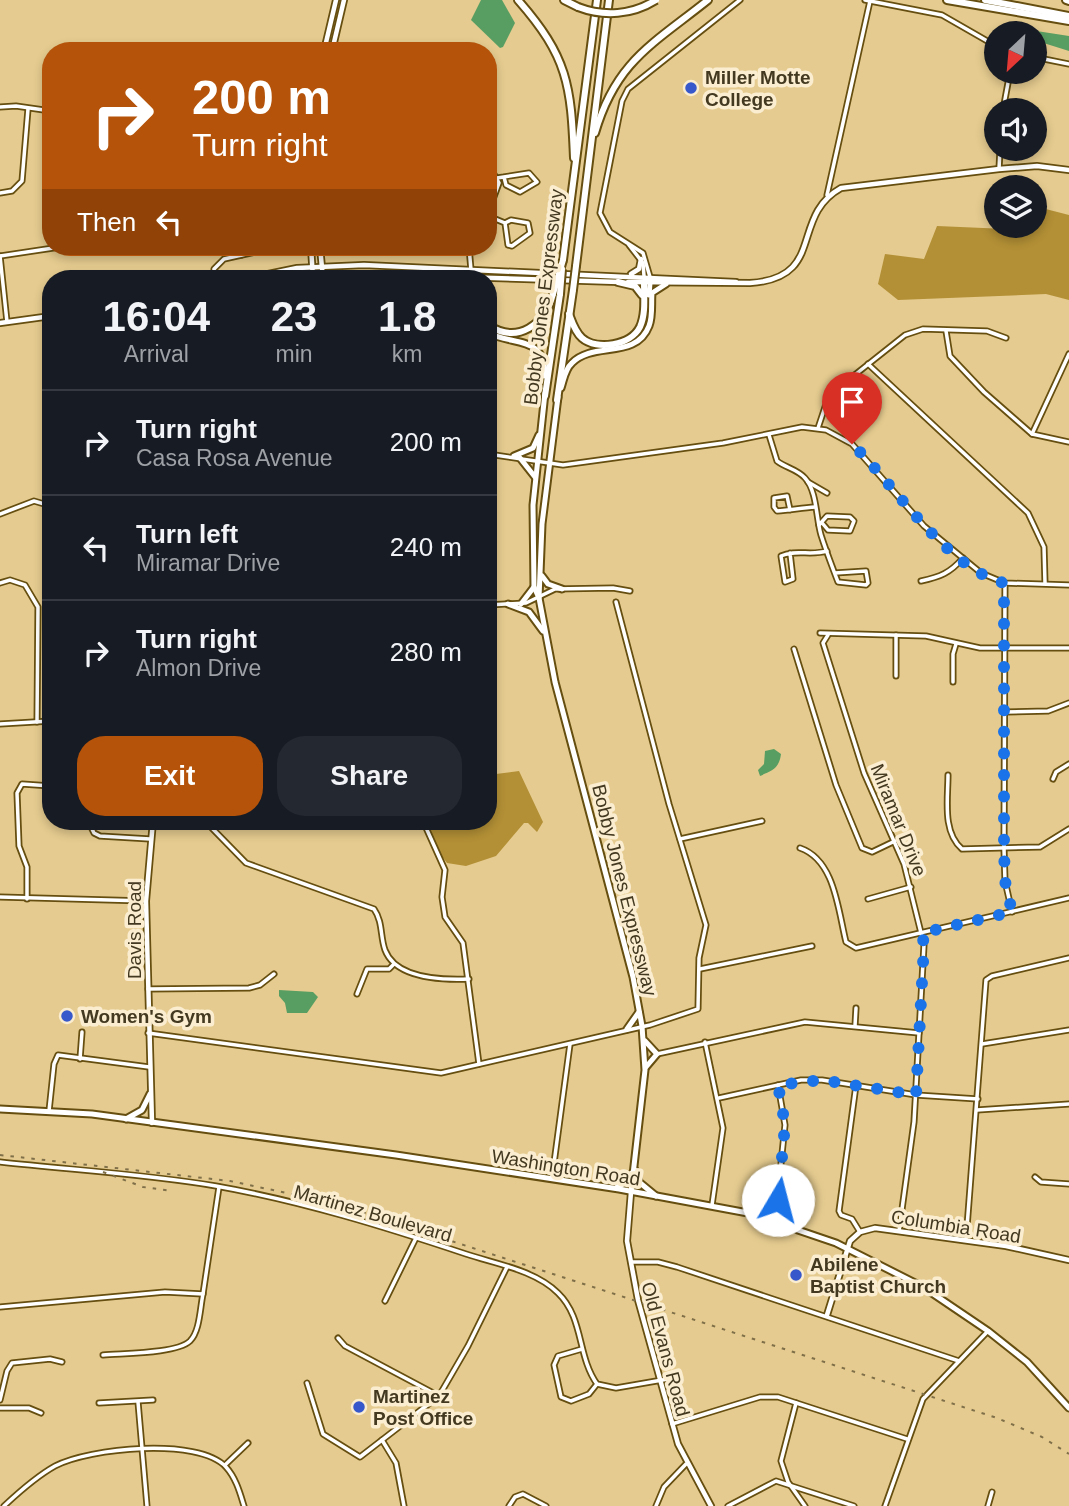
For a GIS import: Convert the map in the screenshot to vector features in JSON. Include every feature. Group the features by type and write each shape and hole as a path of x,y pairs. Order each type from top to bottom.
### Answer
{"highway":[{"path":"518,0 547,39 567,81 574,116 575,169"},
{"path":"564,0 578,7 618,13 644,7 656,0"},
{"name":"Bobby Jones Expressway","path":"545,396 556,294 563,260 597,0"},
{"name":"Bobby Jones Expressway","path":"557,400 609,0"},
{"path":"591,148 607,98 621,74 640,53 708,0"},
{"path":"947,0 1069,18"},
{"path":"985,0 1069,18"},
{"path":"617,279 635,286 643,300"},
{"path":"569,314 576,330 586,340 598,345 629,340 639,329 647,280"},
{"path":"497,330 502,332 524,331 546,314 556,294"}],"main road":[{"path":"326,42 336,0"},
{"path":"334,42 344,0"},
{"path":"647,280 666,284 764,282 789,273 799,262 818,207 827,195 841,188 1037,166 1069,170"},
{"path":"311,256 312,270"},
{"path":"321,256 322,270"},
{"path":"617,279 637,271 641,259"},
{"path":"291,270 322,265 390,270"},
{"path":"497,277 741,283"},
{"path":"641,339 649,319 647,280"},
{"path":"557,400 566,371 578,358 624,348 641,339 650,320 652,293 666,284"},
{"path":"0,323 42,317"},
{"path":"497,336 525,342 538,351 545,367 545,396"},
{"name":"Bobby Jones Expressway","path":"539,598 534,587 536,478 545,396"},
{"name":"Bobby Jones Expressway","path":"557,400 542,524 539,598 545,634 642,1026 645,1070 631,1192"},
{"path":"536,478 517,457 533,448 542,429"},
{"path":"541,573 548,584 562,589"},
{"path":"521,604 534,587"},
{"path":"508,604 529,612 545,634"},
{"name":"Davis Road","path":"152,830 146,901 152,1123"},
{"path":"627,1029 639,1012"},
{"path":"643,1038 657,1054 645,1070"},
{"path":"126,1119 142,1110 150,1094"},
{"name":"Washington Road","path":"0,1109 126,1119 392,1155 614,1188 712,1205 775,1221 848,1248 923,1287 988,1331 1027,1362 1069,1408"},
{"path":"614,1188 630,1178 634,1167"},
{"path":"634,1167 639,1182 658,1197"},
{"name":"Old Evans Road","path":"631,1192 626,1221 631,1262 659,1381 686,1464 711,1506"},
{"name":"Columbia Road","path":"860,1232 875,1228 899,1231 966,1240 1069,1260"},
{"path":"827,1315 848,1248 852,1238 860,1232"}],"street":[{"path":"647,280 643,253 608,229 600,209 624,96 740,0"},
{"path":"827,195 867,0 942,15 984,39"},
{"path":"1047,60 1069,64"},
{"path":"0,107 16,106 42,110"},
{"path":"0,193 12,191 22,181 28,109"},
{"path":"999,161 999,169"},
{"path":"497,189 497,178 529,173 537,182 520,192 506,185 504,177"},
{"path":"497,219 505,223"},
{"path":"511,220 528,223 530,233 512,246 508,245 505,223 511,220"},
{"path":"625,241 641,259 647,280"},
{"path":"7,322 0,256 42,250"},
{"path":"214,270 224,259 237,256"},
{"path":"818,428 826,404 837,389 905,335 923,329 995,332 1006,338"},
{"path":"946,331 950,356 1032,434 1069,442"},
{"path":"1032,434 1069,354"},
{"path":"868,364 1028,513 1044,547 1045,584"},
{"path":"497,455 550,464 602,460 769,435 802,427 818,428 838,434 852,444 924,526 981,573 1004,583 1069,585"},
{"path":"769,435 777,461 797,471 808,482 827,493"},
{"path":"808,482 827,551 835,573 839,583 866,585 866,571 835,573"},
{"path":"790,510 787,496 774,498 775,510 790,510 815,507"},
{"path":"0,514 34,501 42,502"},
{"path":"827,516 850,517 854,521 849,531 828,530 821,524 827,516"},
{"path":"790,553 793,579 785,582 781,556 790,553 816,555 827,551"},
{"path":"921,581 941,577 963,558"},
{"path":"0,583 10,580 25,585 38,607 37,722"},
{"path":"1004,583 1004,849 1005,881 1012,912"},
{"path":"497,605 521,604 562,589 613,587 630,590"},
{"path":"148,1033 446,1073 642,1026 698,1009 699,958 706,925 616,601"},
{"path":"820,633 944,638 956,644 1005,647 1069,648"},
{"name":"Miramar Drive","path":"828,635 824,643 857,750 911,887 924,945 916,1095 899,1231"},
{"path":"896,635 896,676"},
{"path":"953,682 956,644"},
{"path":"794,649 836,785 862,848 872,852 895,841"},
{"path":"1006,712 1048,711 1069,703"},
{"path":"0,724 42,722"},
{"path":"1054,779 1056,772 1069,764"},
{"path":"948,775 947,815 953,841 962,849 1040,847 1069,829"},
{"path":"27,899 27,867 19,846 18,788 22,784 42,785"},
{"path":"680,839 762,821"},
{"path":"92,830 100,836 150,839"},
{"path":"214,830 246,863 374,909 380,918 385,950 395,964 426,976 469,979"},
{"path":"427,830 446,870 443,909 452,930 462,940 479,1064"},
{"path":"800,848 819,859 828,872 850,946 856,948 1069,898"},
{"path":"868,899 911,887"},
{"path":"0,897 146,901"},
{"path":"700,969 812,946"},
{"path":"966,1240 972,1134 977,1111 986,980 992,976 1069,958"},
{"path":"357,994 367,969 389,969 395,964"},
{"path":"148,989 249,988 260,985 274,974"},
{"path":"855,1026 856,1008"},
{"path":"657,1054 805,1022 919,1033"},
{"path":"982,1044 1069,1030"},
{"path":"80,1059 82,1032"},
{"path":"705,1042 719,1098 723,1128 712,1205"},
{"path":"551,1180 570,1043"},
{"path":"49,1112 52,1077 58,1055 149,1067"},
{"path":"719,1098 778,1085 822,1080 916,1095 978,1099"},
{"path":"856,1084 839,1210 841,1215 852,1219 860,1232"},
{"path":"775,1221 785,1125 778,1085"},
{"path":"977,1111 1069,1104"},
{"name":"Martinez Boulevard","path":"0,1162 219,1187 416,1238 536,1277 558,1292 576,1320 587,1368 597,1384"},
{"path":"1035,1177 1041,1182 1069,1184"},
{"path":"103,1355 179,1348 190,1341 196,1330 206,1279 219,1187"},
{"path":"385,1301 416,1238"},
{"path":"631,1262 658,1262 677,1267 959,1361"},
{"path":"306,1382 323,1434 360,1457 439,1396 470,1343 507,1267"},
{"path":"0,1307 165,1292 203,1294"},
{"path":"885,1506 923,1399 988,1331"},
{"path":"338,1338 345,1346 439,1396"},
{"path":"582,1349 558,1356 554,1365 561,1397 571,1401 589,1394 597,1384 616,1388 668,1379"},
{"path":"0,1400 6,1371 12,1363 50,1359 62,1362"},
{"path":"672,1424 760,1397 778,1397 907,1439"},
{"path":"99,1403 153,1400"},
{"path":"138,1402 147,1506"},
{"path":"796,1404 781,1461 788,1482 805,1506"},
{"path":"0,1408 29,1408 41,1413"},
{"path":"382,1440 396,1463 404,1506"},
{"path":"225,1465 248,1443"},
{"path":"4,1506 40,1477 83,1455 176,1447 201,1452 225,1465 235,1480 244,1506"},
{"path":"656,1506 664,1487 686,1464"},
{"path":"728,1506 776,1481 788,1482 854,1506"},
{"path":"988,1506 992,1492"},
{"path":"509,1506 518,1495 533,1496 546,1506"}],"shaded area":[{"path":"481,0 502,0 515,23 500,48 497,42 471,20"},
{"path":"1047,33 1069,36 1069,51 1047,44"},
{"path":"1047,209 1069,215 1069,300 1046,294 898,300 878,284 885,254 924,259 937,226 984,228 984,238 1047,238"},
{"path":"774,749 781,754 778,763 774,769 760,776 758,770 764,764 765,751"},
{"path":"519,771 543,822 537,832 528,823 524,823 496,856 466,866 447,863 440,854 431,830 497,830 497,774"},
{"path":"279,990 313,992 318,997 307,1013 287,1013"}],"railway":[{"path":"0,1155 230,1181 334,1203 997,1418 1042,1437 1069,1454"},
{"path":"103,1172 143,1187 173,1191"}],"place":[{"name":"Miller Motte College","path":"691,88"},
{"name":"Women's Gym","path":"67,1016"},
{"name":"Abilene Baptist Church","path":"796,1275"},
{"name":"Martinez Post Office","path":"359,1407"}],"route":[{"path":"778,1200 785,1151 785,1125 778,1085 802,1080 822,1080 916,1095 924,945 922,933 1012,912 1005,881 1004,849 1004,583 981,573 924,526 883,475 852,444"}]}
